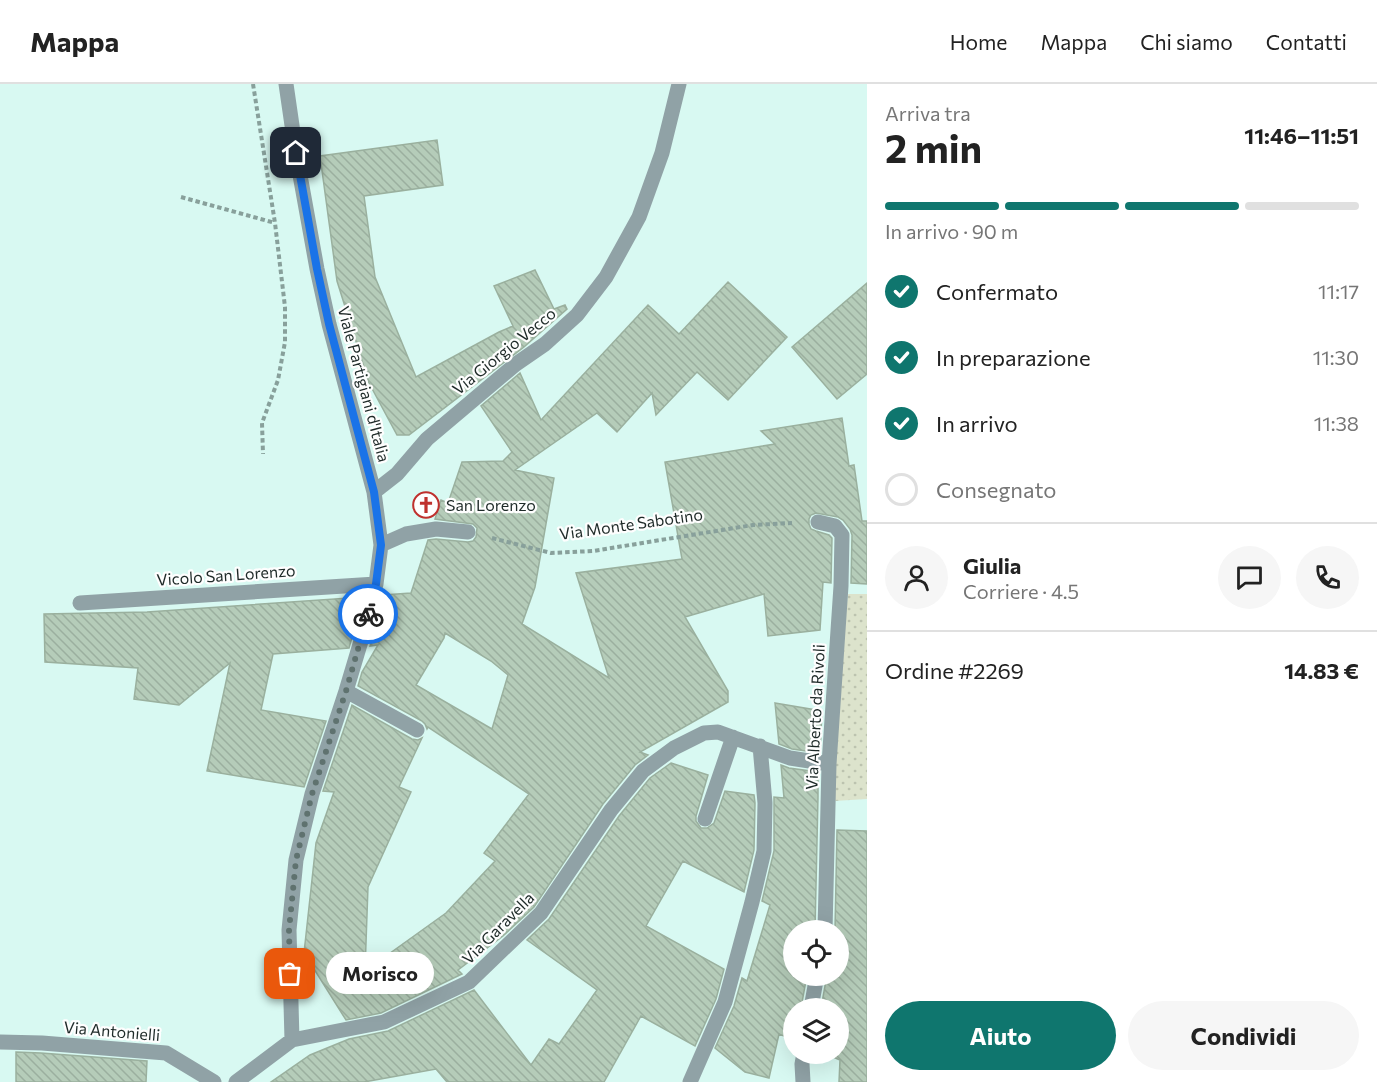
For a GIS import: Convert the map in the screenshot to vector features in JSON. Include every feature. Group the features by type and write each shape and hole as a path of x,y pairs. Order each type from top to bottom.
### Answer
{"street":[{"name":"Viale Partigiani d'Italia","path":"286,84 317,269 329,324 374,492 381,545 376,584 367,621 312,794 296,860 289,930 292,1040"},
{"name":"Via Giorgio Vecco","path":"374,492 397,474 427,439 516,364 545,344 577,315 606,277 639,217 662,153 679,84"},
{"name":"Via Alberto da Rivoli","path":"818,522 835,526 842,535 830,764 825,920"},
{"path":"381,545 406,534 436,529 468,532"},
{"name":"Vicolo San Lorenzo","path":"80,603 376,584"},
{"path":"346,691 417,730"},
{"name":"Via Garavella","path":"292,1040 384,1022 470,982 541,913 611,810 643,771 674,748 704,733 717,732 790,758 830,764"},
{"path":"705,819 733,737"},
{"path":"690,1082 725,1002 764,851 765,803 759,746"},
{"path":"236,1082 292,1040"},
{"name":"Via Antonielli","path":"0,1042 166,1053 214,1082"},
{"path":"802,1064 803,1082"}],"path":[{"path":"252,84 275,223 285,307 285,342 278,380 262,423 263,454"},
{"path":"181,197 275,223"},
{"name":"Via Monte Sabotino","path":"468,532 551,553 593,551 753,525 818,522"}],"green space":[{"path":"848,594 867,594 867,799 834,801 838,681"}],"building":[{"path":"437,140 443,185 364,196 375,277 416,377 513,326 494,286 535,270 554,309 565,305 567,309 524,347 409,435 397,435 369,383 337,281 320,156"},
{"path":"728,282 787,337 728,400 697,372 656,415 652,393 617,432 597,413 515,470 554,478 535,587 522,624 609,678 576,573 682,559 665,462 775,444 761,431 842,418 849,466 854,465 862,521 867,521 867,584 851,583 852,535 850,529 838,517 816,513 809,519 811,529 832,538 831,583 823,582 820,630 768,636 764,594 685,617 728,691 728,702 640,752 648,755 635,765 603,804 534,907 503,936 458,970 462,974 381,1013 346,1020 304,953 316,843 334,792 323,791 352,705 412,739 422,738 399,787 411,792 368,887 365,971 446,913 495,861 484,853 529,794 428,727 427,729 422,721 358,686 362,672 378,645 370,646 383,595 411,593 428,540 468,542 473,541 476,537 477,528 473,524 435,519 441,500 448,503 462,462 503,461 512,452 481,406 520,373 541,420 648,305 679,334","holes":["445,633 491,661 508,675 492,729 416,685"]},
{"path":"867,283 867,374 837,399 792,347"},
{"path":"363,597 349,648 273,654 261,710 326,721 304,787 207,771 230,663 179,705 134,699 138,668 45,662 44,614 147,612"},
{"path":"775,703 822,711 820,753 792,749 779,744"},
{"path":"671,763 708,775 696,816 696,821 701,828 707,828 714,823 725,791 754,795 755,803 754,850 744,892 683,861 646,926 724,969 716,999 695,1046 641,1016 604,1082 447,1082 436,1069 364,1082 271,1082 310,1055 349,1039 388,1031 474,990 531,1065 549,1039 559,1044 597,990 527,940 549,919 619,816 650,778"},
{"path":"781,765 818,772 815,920 783,920 783,986 805,986 803,998 783,998 783,1036 779,1034 769,1078 745,1072 715,1048 734,1006 742,978 747,981 770,905 762,901 774,851 774,797 784,798"},
{"path":"837,830 867,831 867,1082 839,1082 840,1064 849,1064 849,998 823,998 825,986 849,986 849,920 835,920"},
{"path":"16,1052 147,1061 146,1082 16,1082"}],"way so far":[{"path":"290,974 289,930 296,860 312,794 346,691 368,614"}],"place":[{"name":"San Lorenzo","path":"426,505"},
{"name":"Morisco","path":"290,974"}],"route":[{"path":"296,153 329,324 374,492 381,545 376,584 368,614"}]}
